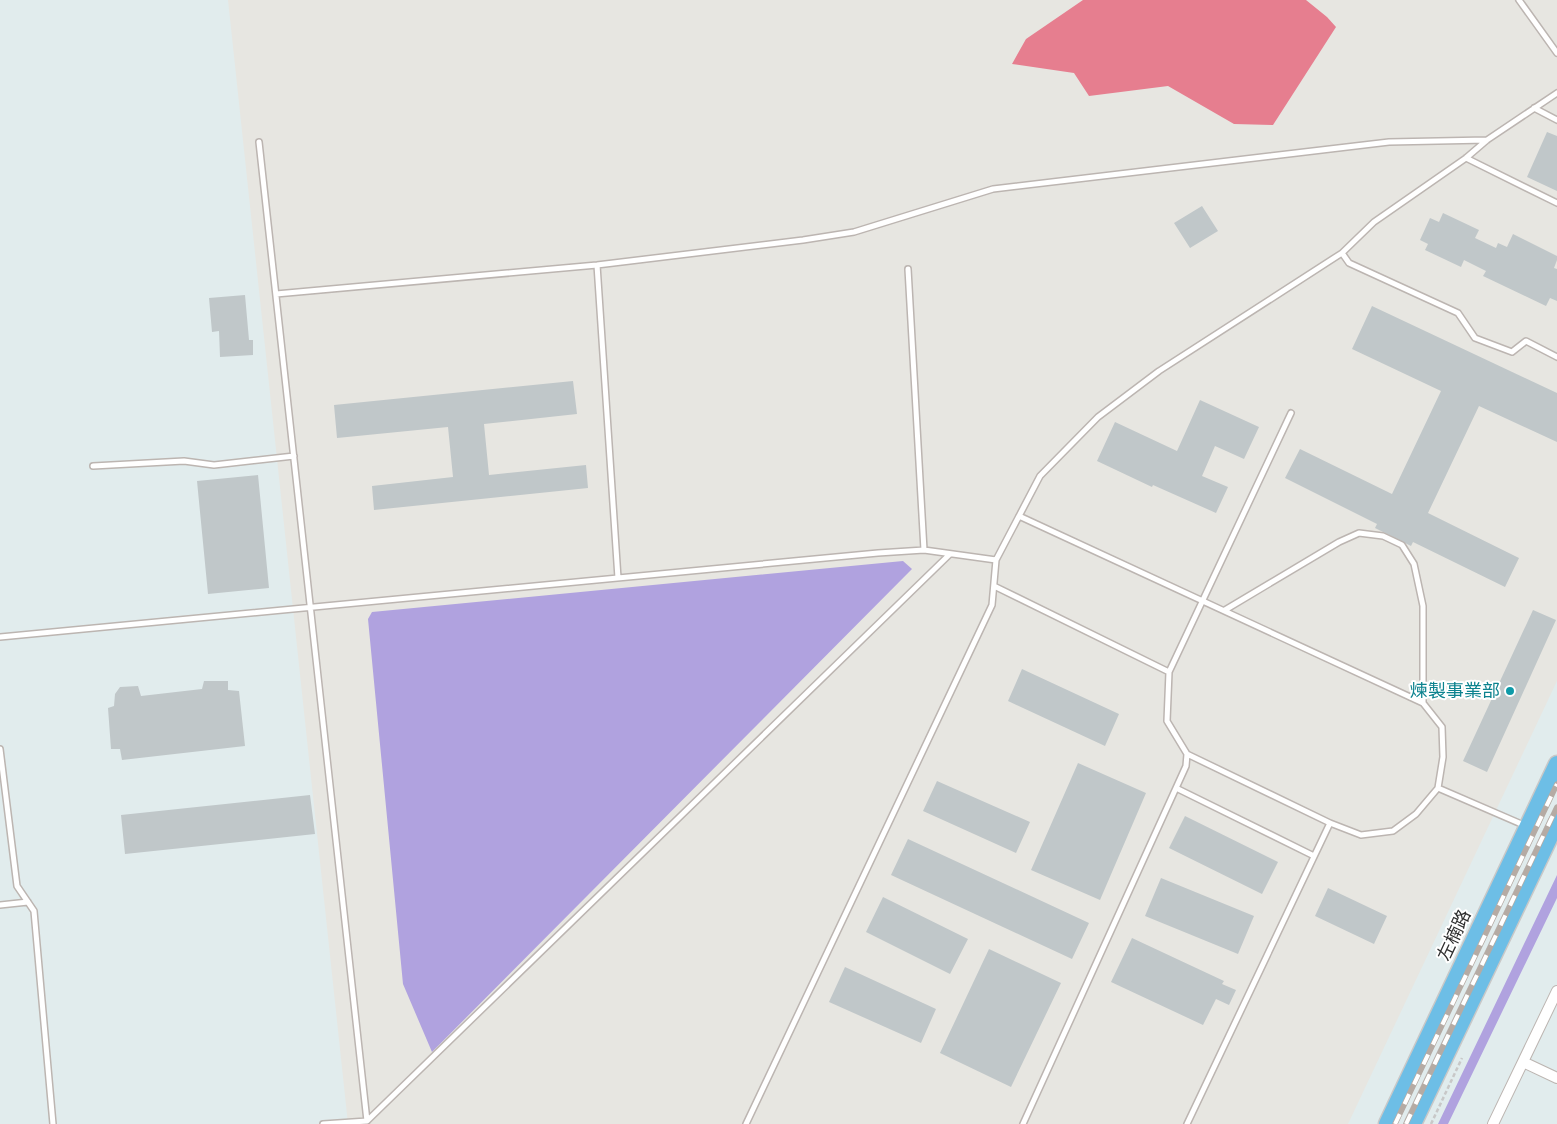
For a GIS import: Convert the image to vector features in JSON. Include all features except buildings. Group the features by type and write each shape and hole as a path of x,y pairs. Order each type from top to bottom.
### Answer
{"main road":[{"name":"左楠路","path":"1387,1124 1527,826 1555,772"},
{"path":"1413,1124 1557,822"}],"street":[{"path":"1493,1124 1557,991"},
{"path":"1523,1062 1557,1078"}],"lane":[{"path":"1520,0 1557,53"},
{"path":"746,1124 992,606 996,560 1040,476 1098,418 1159,371 1342,254 1374,222 1466,158 1487,140 1557,93"},
{"path":"1534,108 1557,120"},
{"path":"276,294 597,265 803,240 854,232 992,189 1389,142 1487,140"},
{"path":"259,142 367,1121"},
{"path":"1466,158 1557,203"},
{"path":"1342,254 1349,263 1458,313 1475,338 1512,352 1526,341 1557,357"},
{"path":"597,265 618,578"},
{"path":"908,269 924,550"},
{"path":"1019,516 1204,600 1423,703 1442,726 1443,756 1438,788 1416,814 1393,831 1361,834 1330,822 1187,754 1167,721 1169,672 1204,600 1291,413"},
{"path":"93,466 184,460 214,465 294,456"},
{"path":"1225,610 1338,542 1359,533 1382,536 1396,542 1402,545 1414,564 1423,606 1423,703"},
{"path":"0,637 858,555 924,550 996,560"},
{"path":"324,1124 367,1121 950,554"},
{"path":"994,586 1169,672"},
{"path":"0,749 17,886 34,912 53,1124"},
{"path":"1023,1124 1186,766 1187,754"},
{"path":"1176,788 1314,856"},
{"path":"1438,788 1527,826"},
{"path":"1186,1124 1330,822"},
{"path":"0,905 28,902"}],"shaded area":[{"path":"228,0 1557,0 1557,681 1348,1124 348,1124"},
{"path":"1083,0 1306,0 1336,27 1273,125 1234,124 1168,86 1089,96 1074,73 1012,64 1026,39"},
{"path":"903,561 912,569 432,1052 403,984 368,619 372,612"},
{"path":"1557,875 1557,898 1448,1124 1438,1124"}],"railway":[{"path":"1395,1124 1557,784"},
{"path":"1406,1124 1557,807"}],"place":[{"name":"煉製事業部","path":"1510,691"}]}
